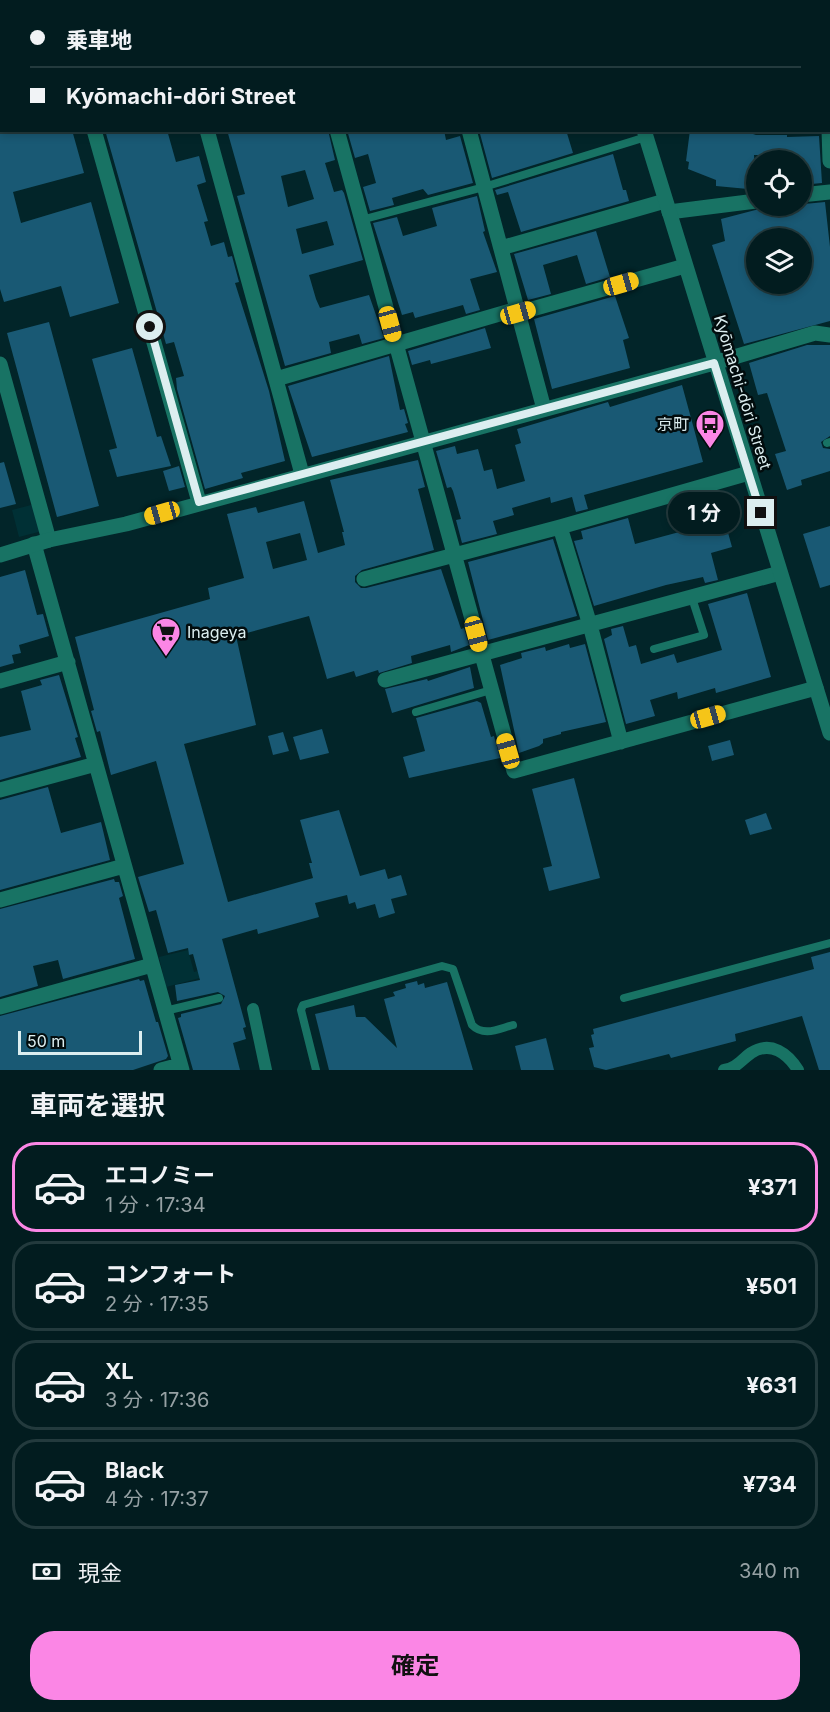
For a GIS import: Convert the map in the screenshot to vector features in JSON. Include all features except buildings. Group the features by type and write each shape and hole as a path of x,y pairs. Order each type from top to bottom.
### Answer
{"street":[{"path":"95,132 199,502"},
{"path":"208,132 302,474"},
{"path":"338,132 514,771 816,688"},
{"path":"470,132 544,409"},
{"path":"829,132 830,162"},
{"name":"Kyōmachi-dōri Street","path":"645,134 829,729"},
{"path":"812,194 830,192"},
{"path":"501,248 667,207 746,202"},
{"path":"276,379 685,266"},
{"path":"0,555 41,542 126,524 199,502 714,363 815,333 830,335"},
{"path":"0,364 68,662 181,1067 162,1070"},
{"path":"364,579 560,527 749,473"},
{"path":"560,527 590,625 621,742"},
{"path":"385,681 780,573"},
{"path":"0,681 68,662"},
{"path":"0,790 96,764"},
{"path":"0,900 124,866"},
{"path":"0,1007 152,965"},
{"path":"254,1009 266,1070"},
{"path":"724,1070 739,1065 754,1051 769,1048 788,1055 798,1070"}],"lane":[{"path":"361,220 484,187 645,134"},
{"path":"654,650 704,634 692,598"},
{"path":"416,712 491,690"},
{"path":"624,998 830,943"},
{"path":"316,1070 301,1010 303,1005 442,966 453,969 472,1025 478,1030 484,1032 513,1025"},
{"path":"165,1011 219,998"}],"shaded area":[{"path":"35,504 42,531 19,537 12,510"},
{"path":"188,950 194,972 228,963 230,970 166,987 159,957"}],"place":[{"name":"京町","path":"710,450"},
{"name":"Inageya","path":"166,658"}],"route":[{"path":"150,327 199,502 714,363 761,513"}]}
